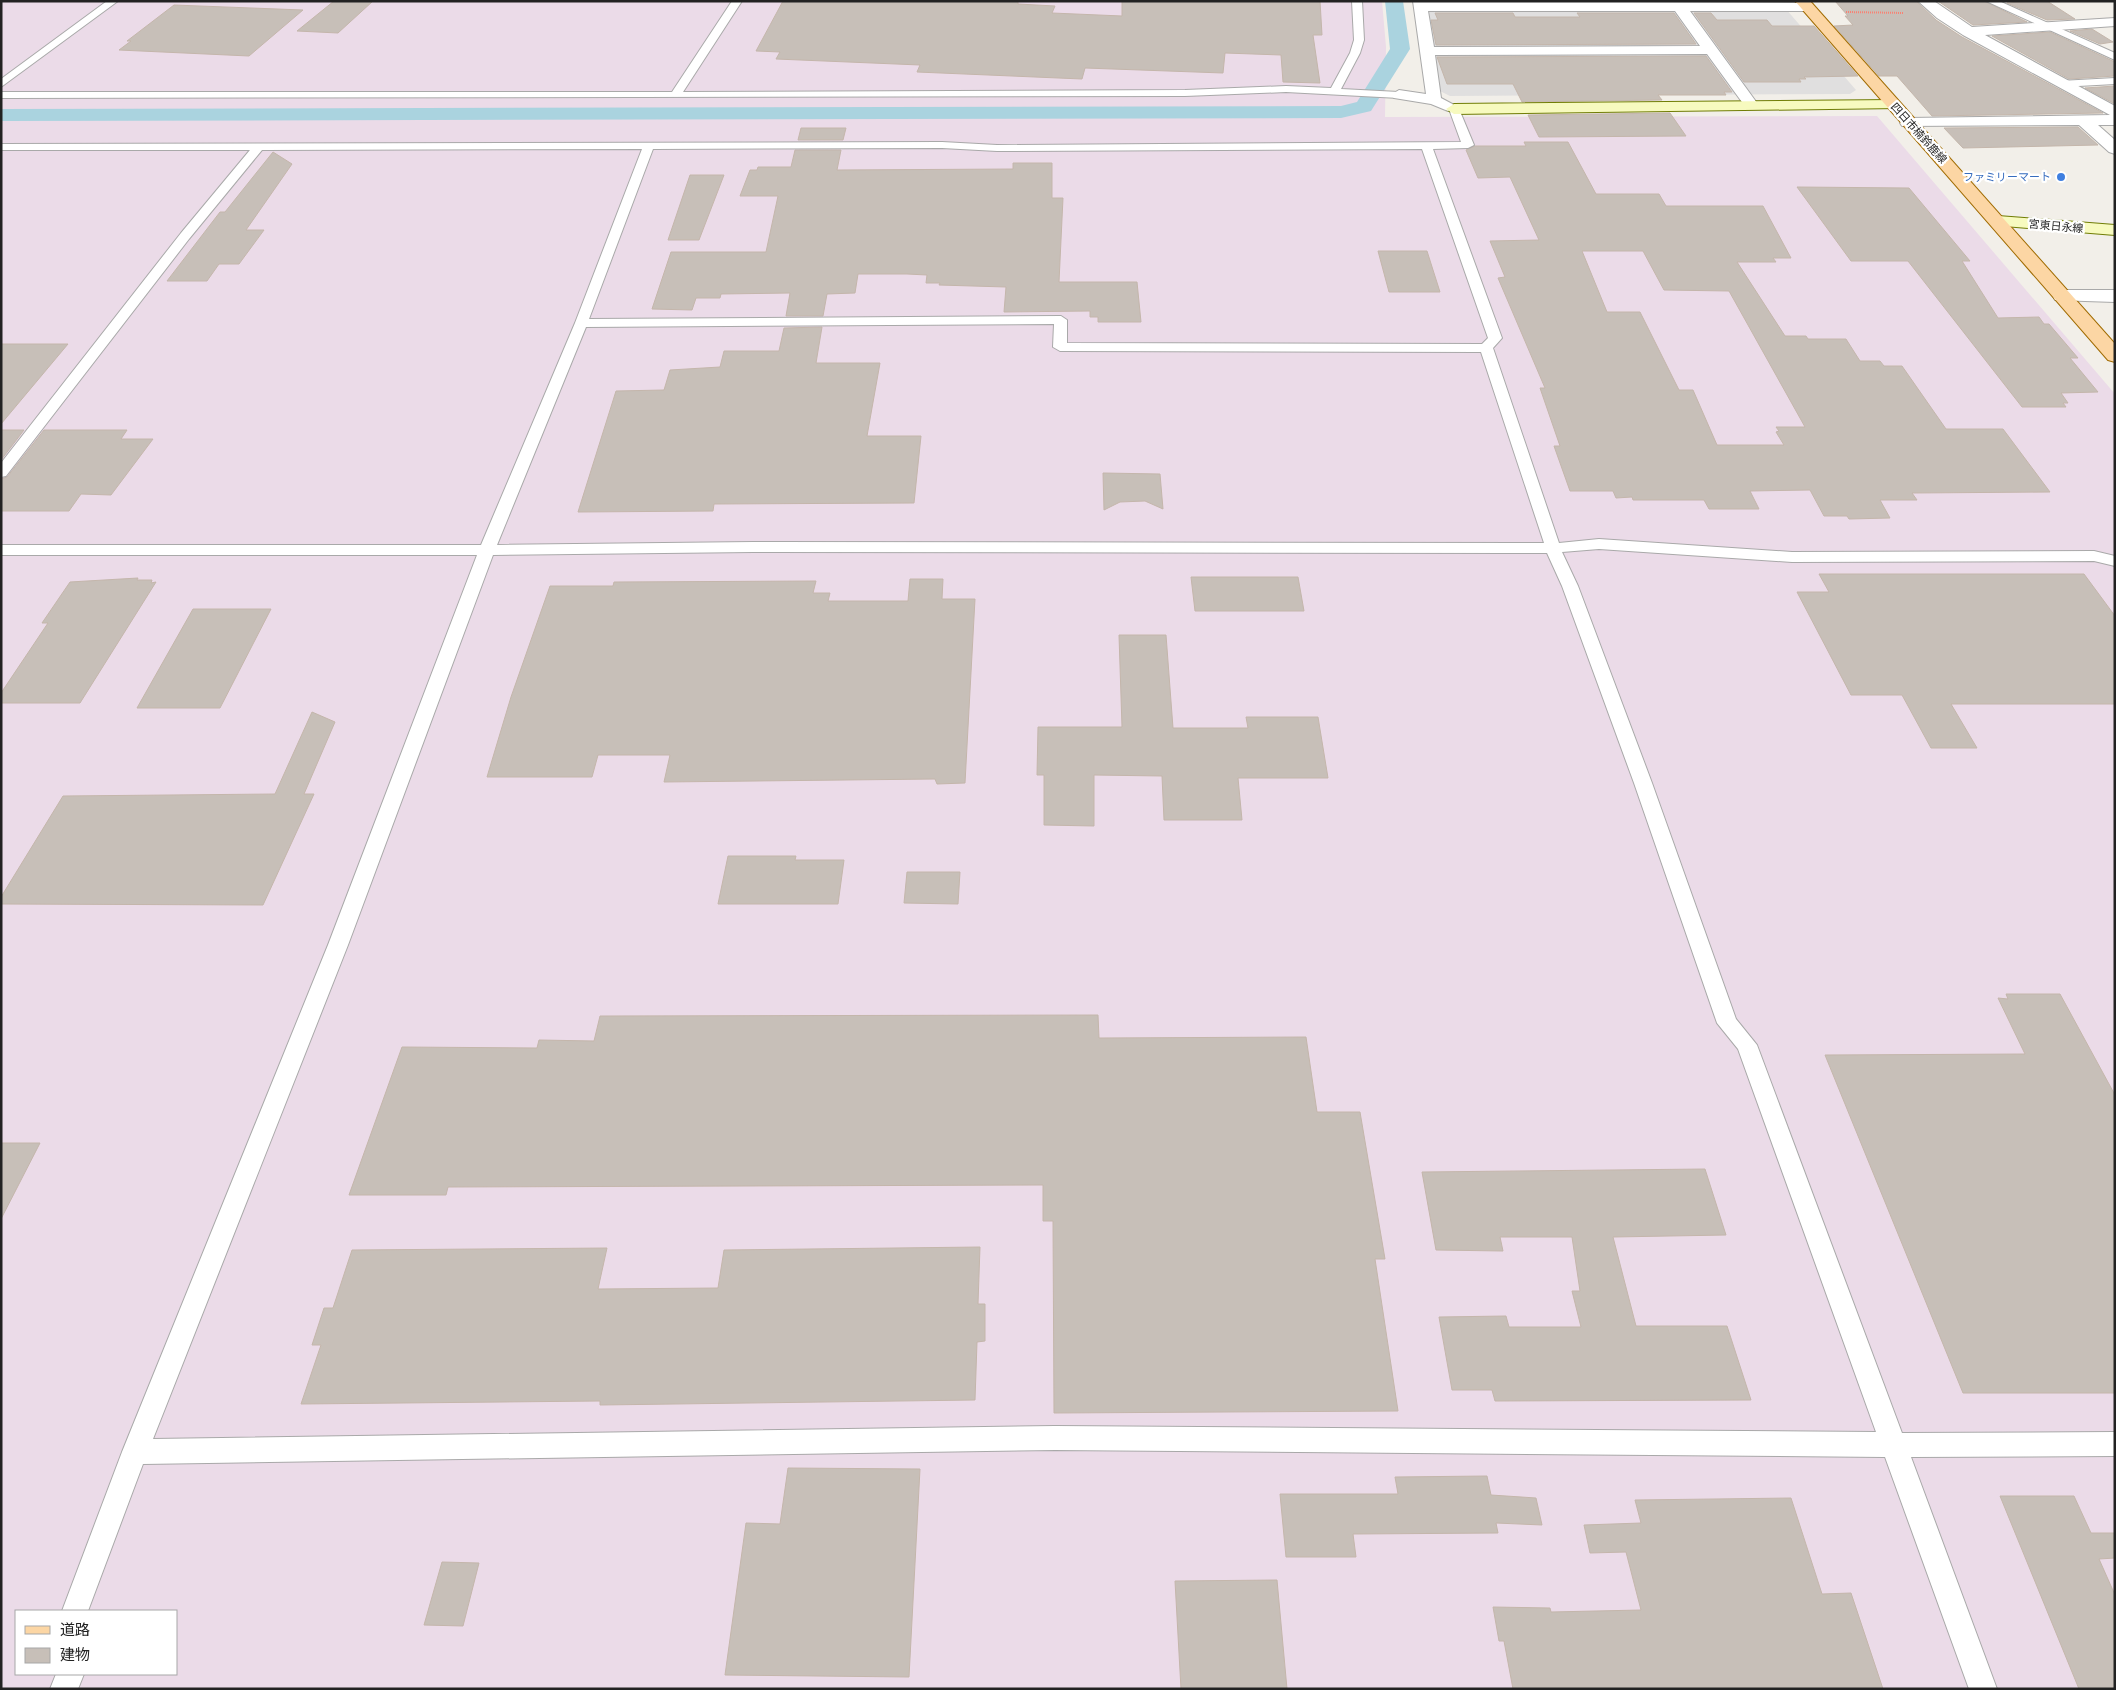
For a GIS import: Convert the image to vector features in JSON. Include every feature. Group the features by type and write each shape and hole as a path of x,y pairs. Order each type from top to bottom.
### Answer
{"main road":[{"name":"四日市楠鈴鹿線","path":"1807,7 1908,123 1998,221 2115,356"}],"street":[{"path":"1925,1 1938,13 1968,32 2060,84 2115,112"},
{"path":"1434,100 1420,4 1677,4 1807,7"},
{"path":"1677,4 1752,106"},
{"path":"1968,32 2047,25 2115,22"},
{"path":"1427,51 1711,50"},
{"path":"1398,95 1434,100 1454,109 1894,106"},
{"path":"1908,123 2115,120"},
{"path":"2084,121 2115,149"},
{"name":"宮東日永線","path":"1998,221 2115,230"},
{"path":"2062,296 2115,296"}],"lane":[{"path":"1,84 113,1"},
{"path":"676,94 737,1"},
{"path":"1334,92 1355,53 1359,40 1357,1"},
{"path":"1991,1 2115,57"},
{"path":"2060,84 2115,81"},
{"path":"1,95 1185,93 1286,89 1398,95"},
{"path":"1,147 942,145 1007,148 1468,144 1454,109"},
{"path":"1,473 185,236 260,145"},
{"path":"75,1610 135,1452 338,945 487,550 581,323 649,145"},
{"path":"581,323 1061,320 1060,347 1486,348 1495,338 1426,145"},
{"path":"1486,348 1553,548 1570,586 1636,765 1727,1023 1747,1045 1983,1689"},
{"path":"1,550 487,550 753,547 1553,548 1599,544 1792,557 2094,556 2115,561"},
{"path":"135,1452 1055,1438 1895,1445 2115,1444"},
{"path":"64,1689 70,1675"}],"path":[{"path":"1807,7 1938,13"}],"shaded area":[{"path":"1,1 1382,1 1386,47 1385,117 1877,116 2115,394 2115,1689 1,1689"},
{"path":"1425,1 1779,1 1856,90 1850,94 1450,96 1438,90"}],"building":[{"path":"334,1 373,1 338,33 297,31"},
{"path":"783,1 1018,1 1018,4 1055,6 1052,13 1122,16 1122,1 1320,1 1322,35 1313,35 1320,83 1283,82 1281,55 1225,53 1223,73 1085,68 1082,79 917,72 920,65 776,59 780,52 756,51"},
{"path":"1835,1 1916,1 1936,20 1962,37 2103,113 1932,116 1897,76 1879,76 1834,26 1853,25"},
{"path":"1938,1 1984,1 2027,22 1973,25"},
{"path":"2047,1 2075,19 2047,20 2007,3"},
{"path":"174,5 303,10 249,56 119,50 131,41 127,41"},
{"path":"1435,13 1513,13 1515,17 1580,17 1577,13 1674,13 1696,44 1436,45 1431,20 1438,20"},
{"path":"1694,13 1711,13 1717,20 1767,20 1772,26 1814,26 1858,76 1804,77 1806,79 1799,79 1801,82 1744,82"},
{"path":"2092,29 2113,42 2100,44 2070,31"},
{"path":"2050,32 2115,62 2115,76 2069,79 1992,36"},
{"path":"1706,56 1732,92 1724,92 1726,95 1658,95 1662,100 1522,102 1513,84 1447,84 1437,57"},
{"path":"2115,86 2115,104 2085,88"},
{"path":"1670,113 1686,136 1539,137 1528,115"},
{"path":"2078,127 2098,145 1963,148 1944,128"},
{"path":"801,128 846,128 843,140 798,140"},
{"path":"1524,142 1568,142 1596,194 1659,194 1666,206 1763,206 1791,258 1773,258 1776,262 1737,262 1785,336 1806,336 1808,339 1846,339 1860,361 1880,361 1884,366 1902,366 1946,429 2003,429 2050,492 1912,493 1917,500 1880,500 1890,518 1849,519 1847,516 1824,516 1810,490 1750,491 1759,509 1709,509 1704,500 1633,500 1632,497 1616,498 1613,491 1570,491 1554,446 1560,446 1540,388 1545,388 1498,278 1505,277 1490,241 1539,240 1510,177 1478,178 1466,150 1475,146 1526,146","holes":["1582,251 1643,251 1664,290 1729,291 1805,427 1776,427 1779,431 1776,432 1784,445 1717,445 1693,390 1679,390 1640,312 1607,312"]},
{"path":"795,150 841,150 837,170 1013,169 1013,163 1052,163 1052,198 1063,198 1059,282 1137,282 1141,322 1098,322 1098,317 1090,317 1090,311 1004,312 1006,287 939,285 940,283 926,283 927,275 907,274 858,274 855,293 827,294 823,316 786,316 790,293 721,294 720,298 696,298 692,310 652,309 671,252 766,252 778,196 740,196 750,170 757,170 758,167 791,167"},
{"path":"273,152 292,164 246,230 264,230 239,264 219,264 207,281 167,281 220,212 225,212"},
{"path":"690,175 724,175 699,240 668,240"},
{"path":"1797,187 1909,188 1970,261 1962,261 1998,318 2039,317 2044,324 2049,324 2078,358 2070,358 2098,392 2061,393 2068,403 2063,403 2066,407 2022,407 1908,261 1851,261"},
{"path":"1378,251 1427,251 1440,292 1389,292"},
{"path":"822,327 816,363 880,363 867,436 921,436 914,503 714,504 713,511 578,512 616,391 664,390 670,370 720,367 724,351 779,351 784,328"},
{"path":"1,344 68,344 1,424"},
{"path":"1,430 24,430 1,460"},
{"path":"44,430 127,430 121,439 153,439 111,495 81,494 69,511 1,511 1,479 7,477"},
{"path":"1103,473 1160,474 1163,509 1145,501 1120,502 1104,510"},
{"path":"1819,574 2084,574 2115,616 2115,704 1951,704 1977,748 1931,748 1902,695 1851,695 1797,592 1829,592"},
{"path":"1191,577 1298,577 1304,611 1195,611"},
{"path":"138,578 137,580 152,580 151,583 156,582 80,703 1,703 1,693 48,623 42,623 70,582"},
{"path":"910,579 943,579 942,599 975,599 965,783 937,784 935,779 664,782 670,755 598,755 592,777 487,777 511,697 550,586 613,586 614,582 816,581 813,593 830,593 828,601 908,601"},
{"path":"193,609 271,609 220,708 137,708"},
{"path":"1119,635 1166,635 1173,728 1248,728 1246,717 1318,717 1328,778 1238,778 1242,820 1164,820 1162,776 1094,775 1094,826 1044,825 1044,775 1037,775 1038,727 1122,727"},
{"path":"312,712 335,722 304,794 314,794 263,905 1,904 1,897 63,796 275,794"},
{"path":"728,856 796,856 795,860 844,860 838,904 718,904"},
{"path":"907,872 960,872 958,904 904,903"},
{"path":"2006,994 2060,994 2115,1095 2115,1393 1963,1393 1825,1055 2025,1054 1998,998 2008,999"},
{"path":"1098,1015 1099,1038 1306,1037 1317,1112 1360,1112 1385,1259 1375,1259 1398,1411 1054,1413 1053,1221 1043,1221 1043,1185 448,1187 446,1195 349,1195 402,1047 537,1048 539,1040 594,1041 600,1016"},
{"path":"1,1143 40,1143 1,1219"},
{"path":"1705,1169 1726,1235 1613,1237 1636,1326 1727,1326 1751,1400 1495,1401 1492,1390 1452,1390 1439,1317 1506,1316 1509,1327 1581,1327 1572,1291 1580,1291 1572,1237 1500,1237 1503,1251 1436,1250 1422,1172"},
{"path":"980,1247 978,1304 985,1304 985,1341 977,1342 975,1400 600,1405 600,1401 301,1404 321,1345 312,1345 324,1308 333,1308 352,1250 607,1248 598,1289 718,1288 724,1250"},
{"path":"788,1468 920,1469 909,1677 725,1675 746,1523 780,1524"},
{"path":"1487,1476 1491,1495 1536,1498 1542,1525 1496,1523 1498,1533 1353,1534 1356,1557 1286,1557 1280,1494 1398,1494 1395,1477"},
{"path":"2000,1496 2074,1496 2091,1533 2115,1533 2115,1558 2099,1559 2115,1595 2115,1689 2079,1689"},
{"path":"1791,1498 1822,1594 1851,1593 1883,1689 1513,1689 1504,1641 1499,1641 1493,1607 1550,1608 1551,1612 1641,1610 1626,1552 1590,1553 1584,1525 1641,1523 1635,1500"},
{"path":"442,1562 479,1563 463,1626 424,1625"},
{"path":"1277,1580 1287,1689 1181,1689 1175,1581"}],"waterway":[{"path":"1,115 1341,112 1364,107 1400,49 1394,1"}],"place":[{"name":"ファミリーマート","path":"2061,177"}]}
